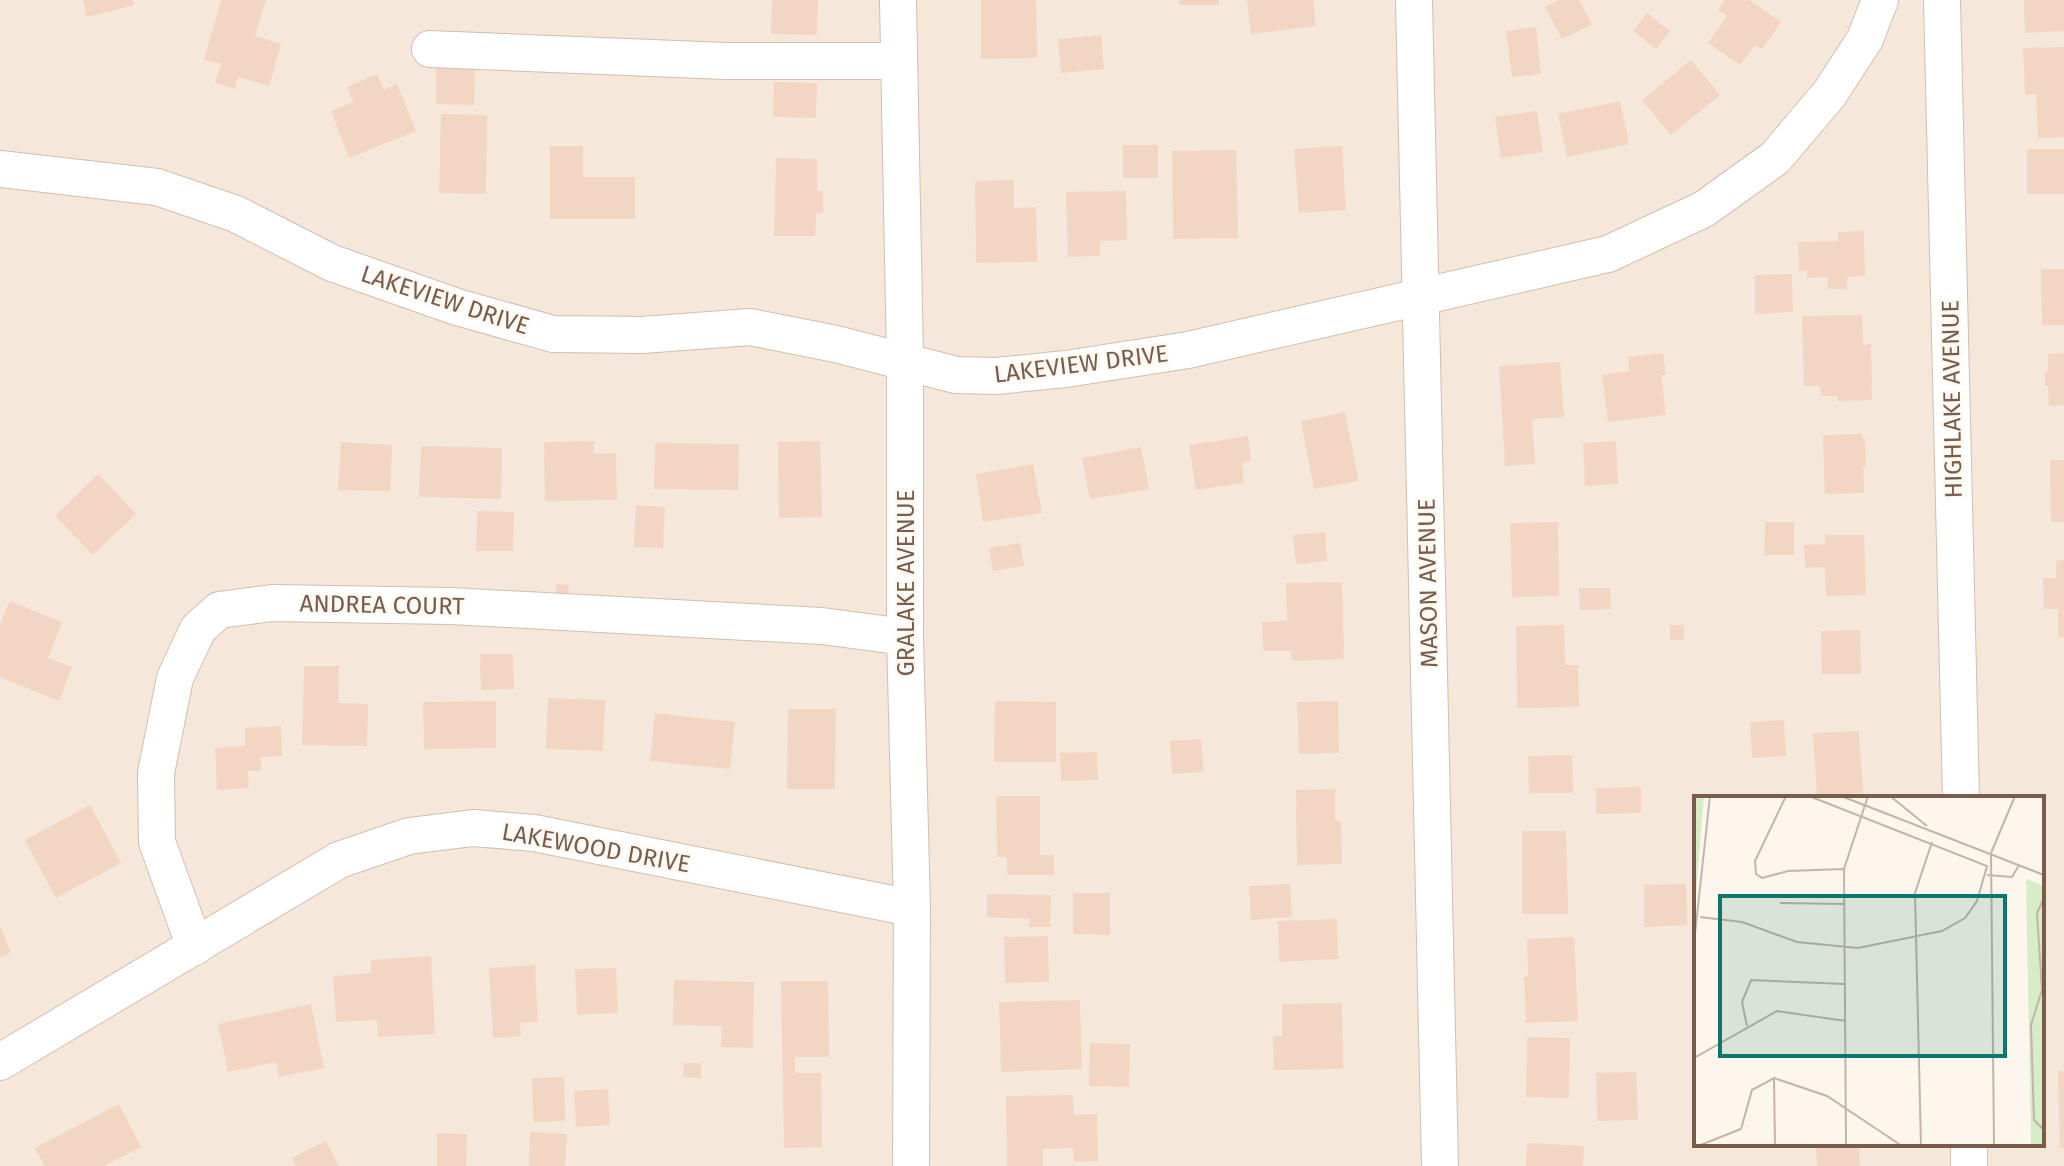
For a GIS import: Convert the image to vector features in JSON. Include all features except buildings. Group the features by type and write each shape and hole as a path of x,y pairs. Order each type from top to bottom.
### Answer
{"street":[{"name":"GRALAKE AVENUE","path":"898,0 905,360 905,637 912,908 911,1166"},
{"name":"MASON AVENUE","path":"1414,0 1440,1166"},
{"name":"LAKEVIEW DRIVE","path":"0,169 157,187 236,214 332,263 457,307 553,334 642,335 750,327 905,360 956,375 996,376 1066,369 1188,350 1608,254 1704,209 1775,158 1821,104 1865,39 1880,0"},
{"name":"HIGHLAKE AVENUE","path":"1942,0 1961,796"},
{"path":"430,49 726,61 899,61"},
{"name":"ANDREA COURT","path":"195,947 157,842 156,773 175,678 198,629 219,610 272,603 451,606 822,626 905,637"},
{"name":"LAKEWOOD DRIVE","path":"0,1062 339,860 409,836 473,828 534,833 912,908"}],"shaded area":[{"path":"0,0 2064,0 2064,1166 0,1166"}]}
